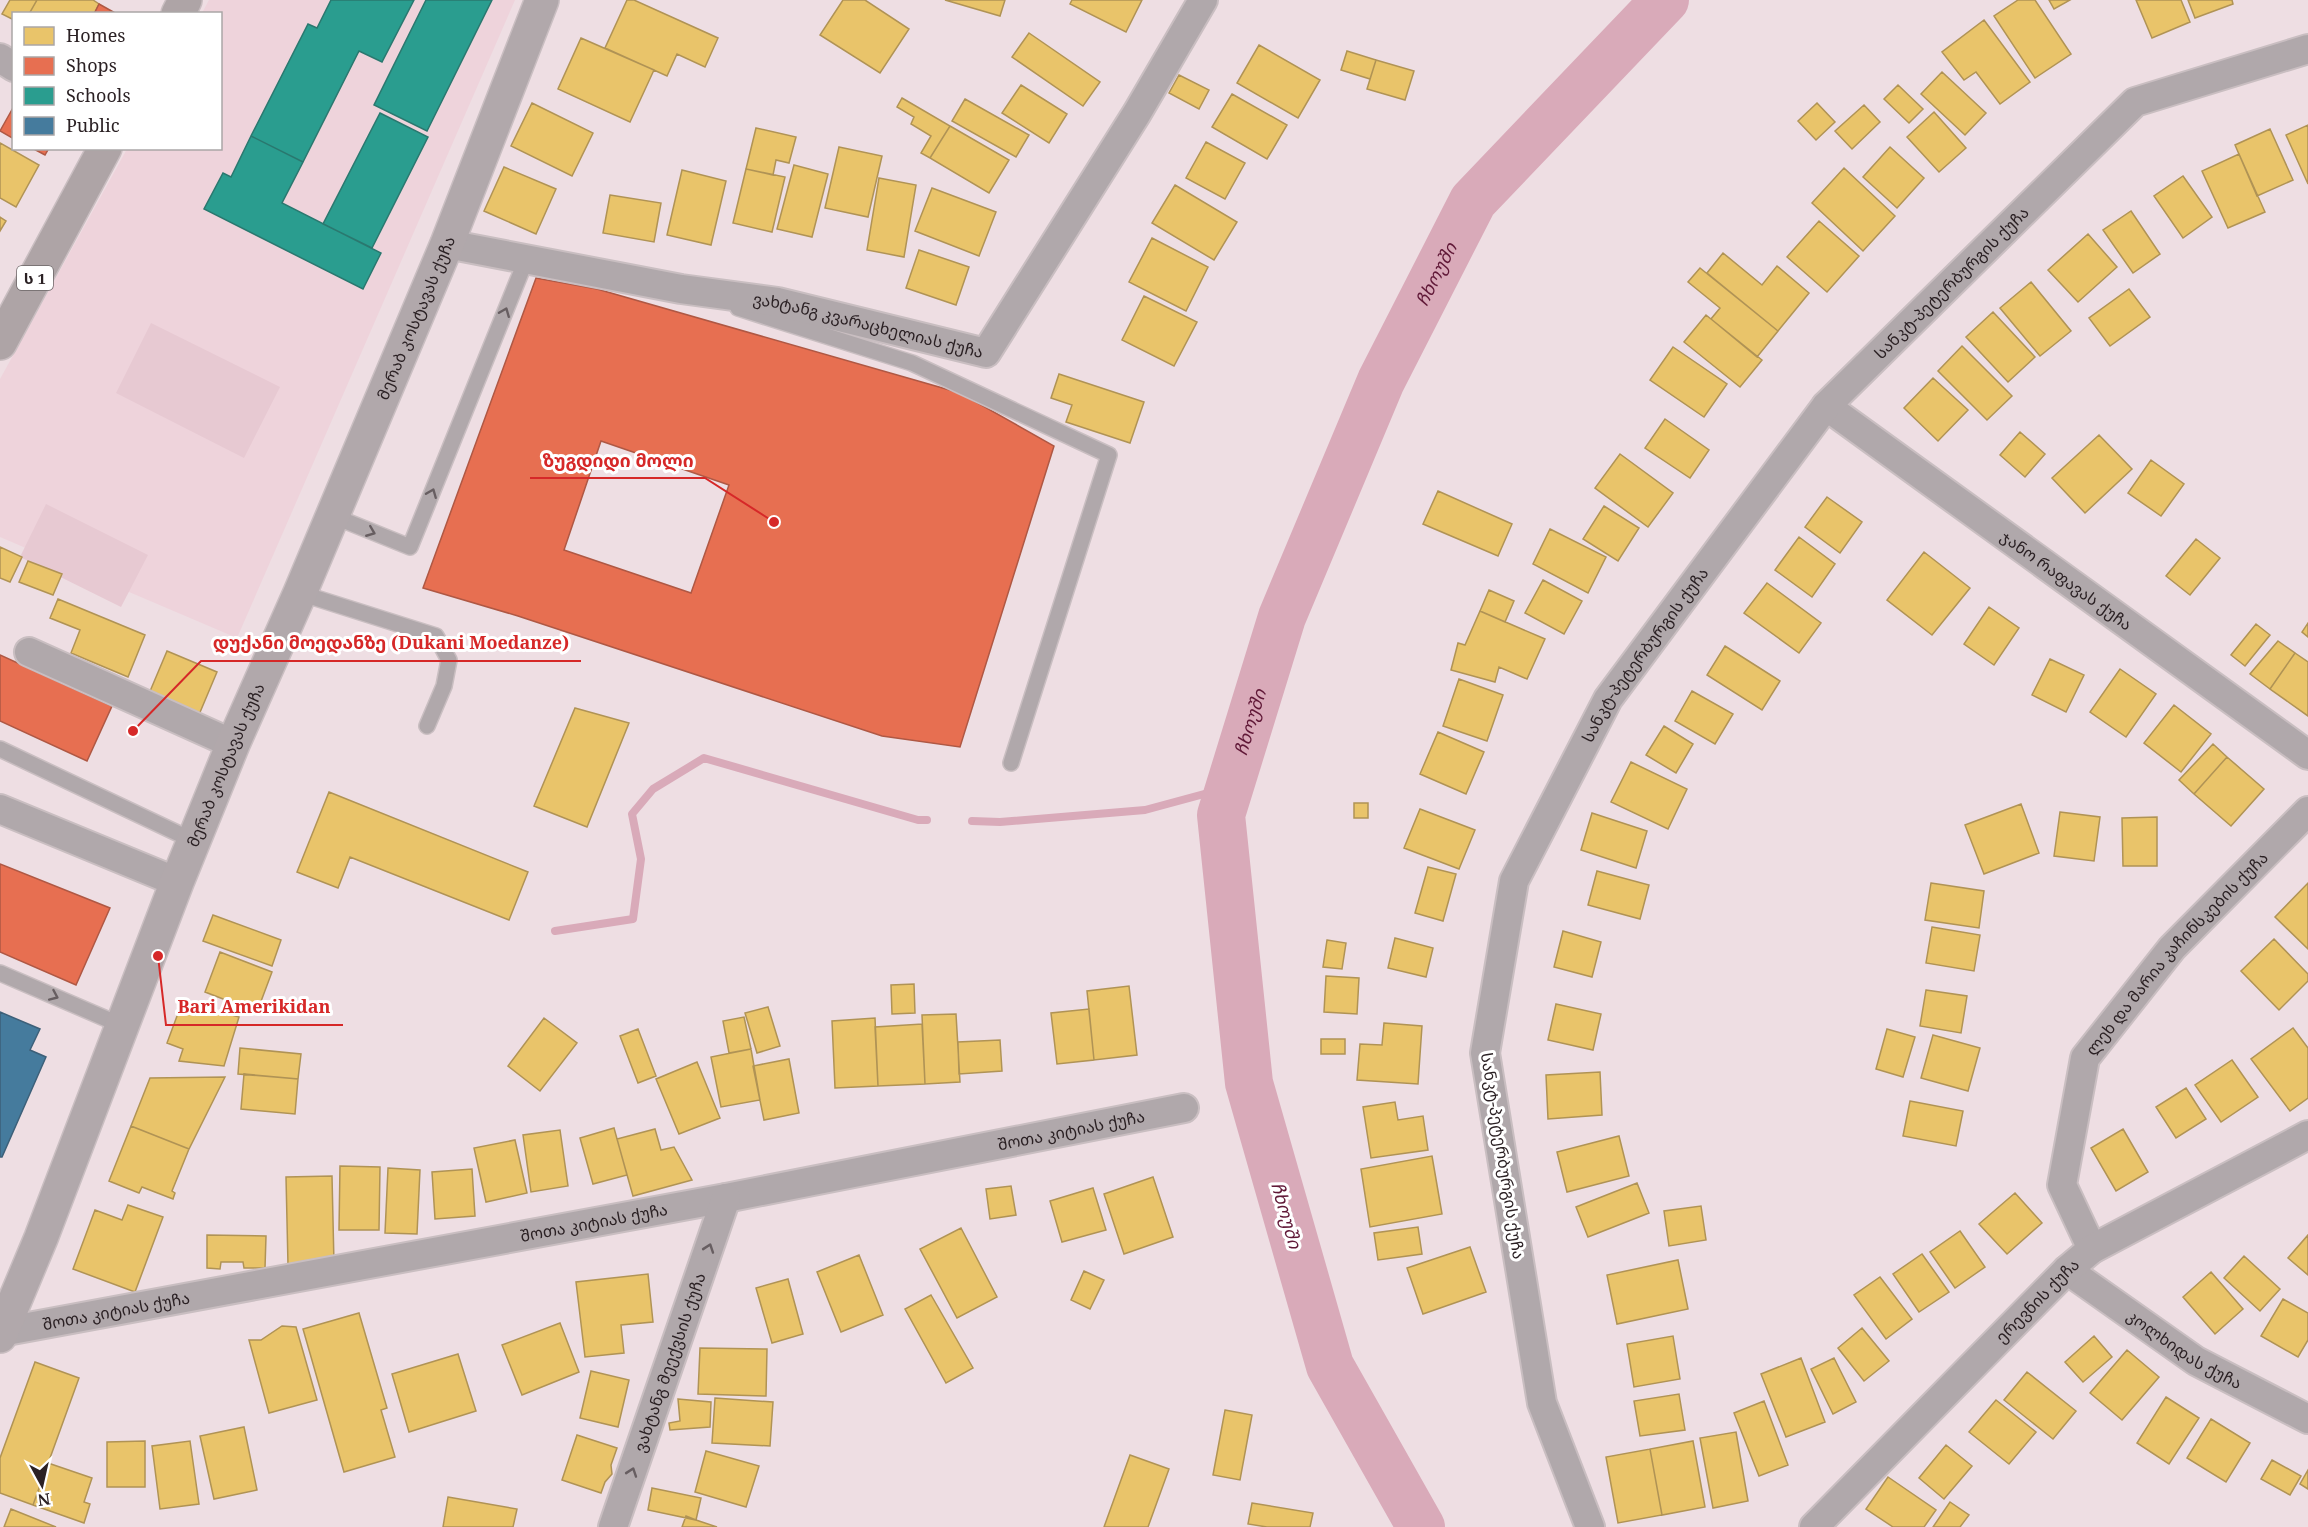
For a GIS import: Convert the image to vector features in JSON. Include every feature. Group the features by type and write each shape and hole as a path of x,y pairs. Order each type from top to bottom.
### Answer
{"highway":[{"name":"ს 1","path":"0,343 104,150"}],"main road":[{"name":"მერაბ კოსტავას ქუჩა","path":"1,1334 41,1238 177,882 233,744 333,516 447,244 542,0"}],"street":[{"name":"ვახტანგ კვარაცხელიას ქუჩა","path":"447,244 681,289 778,302 986,353 1137,113 1203,0"},
{"name":"სანკტ-პეტერბურგის ქუჩა","path":"1590,1527 1542,1403 1485,1053 1514,881 1608,699 1826,406 2135,102 2308,49"},
{"name":"ჯანო რაფავას ქუჩა","path":"1826,406 2308,755"},
{"path":"29,652 233,744"},
{"path":"0,809 177,882"},
{"name":"ლეხ და მარია კაჩინსკების ქუჩა","path":"2092,1248 2062,1185 2085,1058 2172,948 2308,811"},
{"name":"შოთა კიტიას ქუჩა","path":"1,1334 726,1198 1184,1108"},
{"name":"ერევნის ქუჩა","path":"1814,1527 2067,1270 2092,1248 2308,1135"},
{"name":"ვახტანგ მეექვსის ქუჩა","path":"613,1527 726,1198"},
{"name":"კოლხიდას ქუჩა","path":"2067,1270 2196,1361 2308,1419"}],"lane":[{"path":"333,516 410,547 526,260"},
{"path":"681,289 912,363 1109,455 1011,763"},
{"path":"300,593 436,636 449,660 444,686 427,726"},
{"path":"0,749 194,841"},
{"path":"0,973 123,1026"}],"shaded area":[{"path":"209,0 515,0 237,638 0,537 0,379 126,150 222,150 222,12 203,12"},
{"path":"151,323 280,387 244,458 116,393"},
{"path":"46,504 148,555 121,607 20,557"}],"building: Homes":[{"path":"10,0 37,0 30,12 12,12 12,19 2,14"},
{"path":"37,0 93,0 99,4 95,12 30,12"},
{"path":"627,0 634,0 718,38 705,67 677,54 667,76 605,48"},
{"path":"843,0 865,0 909,29 880,73 820,35"},
{"path":"945,0 1005,0 1000,16"},
{"path":"1072,0 1142,0 1126,32 1070,4"},
{"path":"2018,0 2035,0 2071,54 2035,78 1994,16"},
{"path":"2049,0 2070,0 2054,9"},
{"path":"2136,0 2181,0 2190,22 2152,38"},
{"path":"2188,0 2232,0 2233,4 2195,18"},
{"path":"1984,20 2030,82 2000,104 1976,72 1964,80 1942,52"},
{"path":"1029,33 1100,82 1083,106 1012,57"},
{"path":"581,38 654,70 630,122 558,89"},
{"path":"1259,45 1320,80 1298,118 1237,83"},
{"path":"1347,51 1376,60 1370,79 1341,70"},
{"path":"1376,60 1414,71 1405,100 1367,89"},
{"path":"1942,72 1986,113 1965,135 1921,94"},
{"path":"1179,75 1209,90 1199,109 1169,93"},
{"path":"1021,85 1067,114 1049,143 1002,113"},
{"path":"1898,85 1923,109 1909,123 1884,99"},
{"path":"1232,94 1287,125 1267,159 1212,127"},
{"path":"902,98 950,126 930,158 921,153 931,136 911,124 914,117 897,107"},
{"path":"965,99 1029,135 1016,157 952,121"},
{"path":"532,103 593,133 572,176 511,146"},
{"path":"1817,103 1835,122 1816,140 1798,121"},
{"path":"1864,105 1880,122 1852,149 1835,131"},
{"path":"1934,112 1966,148 1939,172 1907,137"},
{"path":"2308,125 2308,184 2286,135"},
{"path":"950,126 1009,160 989,193 930,158"},
{"path":"756,128 796,137 789,163 776,160 773,175 746,169"},
{"path":"2270,129 2293,180 2257,196 2235,145"},
{"path":"1206,142 1245,163 1225,199 1186,178"},
{"path":"0,143 39,165 16,207 0,198"},
{"path":"839,147 882,156 868,217 825,208"},
{"path":"1890,147 1924,178 1897,208 1863,177"},
{"path":"2239,154 2265,212 2228,228 2202,171"},
{"path":"794,165 828,174 812,237 777,229"},
{"path":"504,167 556,189 536,234 484,211"},
{"path":"1844,168 1895,216 1863,251 1812,203"},
{"path":"746,169 785,177 772,232 733,223"},
{"path":"682,170 726,181 711,245 667,235"},
{"path":"2183,176 2212,217 2183,238 2154,196"},
{"path":"879,178 916,185 904,257 867,250"},
{"path":"1175,185 1237,222 1214,260 1152,223"},
{"path":"932,188 996,212 979,256 915,231"},
{"path":"610,195 661,203 654,242 603,233"},
{"path":"2131,211 2160,254 2133,273 2103,230"},
{"path":"0,217 6,221 0,231"},
{"path":"1819,221 1859,256 1827,292 1787,257"},
{"path":"2088,234 2117,267 2078,302 2048,270"},
{"path":"1152,238 1208,267 1186,311 1129,282"},
{"path":"919,250 969,267 956,305 906,288"},
{"path":"1723,253 1762,285 1777,266 1809,293 1778,331 1707,273"},
{"path":"1700,268 1778,331 1757,357 1711,319 1720,308 1688,282"},
{"path":"2031,282 2071,331 2040,356 2000,308"},
{"path":"2129,289 2150,317 2110,346 2089,318"},
{"path":"1144,296 1197,322 1174,366 1122,340"},
{"path":"1993,312 2035,357 2008,382 1966,337"},
{"path":"1706,315 1762,360 1740,387 1684,342"},
{"path":"1962,346 2012,396 1987,420 1938,371"},
{"path":"1673,347 1727,384 1704,417 1650,380"},
{"path":"1059,374 1144,402 1130,443 1066,422 1072,405 1051,398"},
{"path":"1933,378 1968,410 1938,441 1904,408"},
{"path":"1665,419 1709,450 1690,478 1645,448"},
{"path":"2020,432 2045,454 2025,477 2000,455"},
{"path":"2099,435 2132,469 2085,513 2052,478"},
{"path":"1620,454 1673,493 1648,527 1595,488"},
{"path":"2151,460 2184,484 2161,516 2128,493"},
{"path":"1438,491 1512,524 1498,556 1423,524"},
{"path":"1827,497 1862,522 1840,553 1805,527"},
{"path":"1604,506 1639,528 1618,561 1583,539"},
{"path":"1550,529 1606,557 1588,593 1533,564"},
{"path":"1799,537 1835,564 1812,597 1775,570"},
{"path":"2196,539 2220,558 2190,595 2166,576"},
{"path":"0,547 22,557 10,582 0,578"},
{"path":"1924,552 1970,588 1932,635 1887,600"},
{"path":"28,561 62,574 53,595 19,582"},
{"path":"1543,580 1582,601 1564,634 1525,613"},
{"path":"1767,583 1821,623 1799,653 1744,613"},
{"path":"1489,590 1514,601 1505,622 1480,611"},
{"path":"58,599 145,635 128,677 71,653 80,630 50,618"},
{"path":"1989,607 2019,628 1994,665 1964,644"},
{"path":"1480,611 1545,639 1527,679 1499,667 1495,682 1451,670 1458,643 1465,645"},
{"path":"2308,623 2308,637 2302,632"},
{"path":"2256,624 2270,635 2245,666 2231,655"},
{"path":"2278,641 2295,653 2270,689 2250,674"},
{"path":"1725,646 1780,681 1762,710 1707,675"},
{"path":"167,651 217,672 198,717 148,696"},
{"path":"2295,653 2308,662 2308,716 2270,689"},
{"path":"2050,659 2084,675 2066,712 2032,695"},
{"path":"2120,669 2156,694 2126,737 2090,712"},
{"path":"1459,679 1503,695 1487,741 1443,726"},
{"path":"1692,691 1733,714 1715,744 1675,721"},
{"path":"2174,705 2211,734 2181,772 2144,743"},
{"path":"575,708 629,723 587,827 534,806"},
{"path":"1664,726 1693,744 1676,773 1646,755"},
{"path":"1438,732 1484,752 1466,794 1420,774"},
{"path":"2213,744 2227,757 2194,794 2179,780"},
{"path":"2227,757 2264,789 2231,826 2194,794"},
{"path":"1631,762 1687,789 1668,829 1611,802"},
{"path":"329,792 528,872 509,920 350,857 338,888 297,872"},
{"path":"1354,803 1368,803 1368,818 1354,818"},
{"path":"2021,804 2039,853 1984,874 1965,825"},
{"path":"1420,809 1475,830 1459,869 1404,848"},
{"path":"2060,812 2100,817 2094,861 2054,856"},
{"path":"1592,813 1647,831 1636,868 1581,850"},
{"path":"2157,817 2157,866 2123,866 2122,818"},
{"path":"1428,867 1456,874 1443,921 1415,913"},
{"path":"1597,871 1649,885 1640,919 1588,905"},
{"path":"1931,883 1984,891 1979,928 1925,920"},
{"path":"2308,883 2308,949 2275,917"},
{"path":"213,915 281,940 272,966 203,941"},
{"path":"1932,927 1980,935 1974,971 1926,963"},
{"path":"1563,931 1601,942 1592,977 1554,967"},
{"path":"1395,938 1433,948 1426,977 1388,968"},
{"path":"2274,939 2308,974 2308,981 2279,1010 2241,971"},
{"path":"1327,940 1346,943 1342,969 1323,967"},
{"path":"220,952 272,972 257,1012 205,992"},
{"path":"1326,976 1359,978 1357,1014 1324,1012"},
{"path":"914,984 915,1013 892,1014 891,985"},
{"path":"1129,986 1137,1055 1094,1060 1087,991"},
{"path":"1926,990 1967,996 1961,1033 1920,1026"},
{"path":"1556,1004 1601,1014 1593,1050 1548,1040"},
{"path":"200,1006 239,1017 224,1066 179,1061 183,1049 167,1043 180,1008 197,1014"},
{"path":"768,1007 780,1046 757,1053 745,1013"},
{"path":"1089,1009 1094,1060 1057,1064 1051,1013"},
{"path":"956,1014 960,1082 925,1084 922,1015"},
{"path":"744,1017 751,1049 729,1053 723,1021"},
{"path":"544,1018 577,1043 540,1091 508,1066"},
{"path":"875,1018 878,1086 835,1088 832,1021"},
{"path":"1384,1023 1422,1026 1418,1084 1357,1080 1360,1044 1382,1045"},
{"path":"922,1024 925,1084 878,1086 875,1027"},
{"path":"2293,1028 2308,1048 2308,1098 2290,1111 2251,1059"},
{"path":"638,1029 656,1076 638,1083 620,1036"},
{"path":"1887,1029 1915,1037 1903,1077 1876,1069"},
{"path":"1933,1035 1980,1048 1968,1091 1921,1078"},
{"path":"1321,1039 1345,1039 1345,1054 1321,1054"},
{"path":"1000,1040 1002,1071 959,1074 958,1042"},
{"path":"240,1048 301,1054 298,1079 238,1074"},
{"path":"751,1049 760,1100 721,1107 711,1057"},
{"path":"789,1059 799,1113 764,1120 753,1066"},
{"path":"2232,1060 2258,1097 2221,1122 2195,1085"},
{"path":"697,1062 720,1118 679,1134 656,1079"},
{"path":"1600,1072 1602,1115 1548,1119 1546,1075"},
{"path":"244,1074 298,1079 295,1114 241,1109"},
{"path":"225,1077 189,1149 131,1126 150,1078"},
{"path":"2186,1088 2206,1119 2176,1138 2156,1107"},
{"path":"1910,1101 1963,1111 1956,1146 1903,1136"},
{"path":"1395,1102 1398,1120 1423,1116 1428,1150 1371,1158 1363,1107"},
{"path":"131,1126 189,1149 172,1191 175,1193 173,1199 142,1187 139,1193 109,1181"},
{"path":"614,1128 627,1175 593,1184 580,1138"},
{"path":"655,1129 661,1150 674,1147 692,1180 633,1196 617,1139"},
{"path":"2123,1129 2148,1172 2116,1191 2091,1148"},
{"path":"560,1130 568,1186 531,1192 523,1135"},
{"path":"1619,1136 1629,1176 1567,1192 1557,1152"},
{"path":"515,1140 527,1193 486,1202 474,1148"},
{"path":"1432,1156 1442,1214 1370,1227 1361,1169"},
{"path":"340,1166 380,1167 379,1230 339,1230"},
{"path":"388,1168 420,1170 417,1234 385,1233"},
{"path":"472,1169 475,1216 435,1219 432,1172"},
{"path":"332,1176 334,1264 288,1265 286,1177"},
{"path":"1153,1177 1173,1237 1124,1254 1104,1194"},
{"path":"1637,1183 1649,1213 1588,1237 1576,1207"},
{"path":"1011,1186 1016,1215 990,1219 986,1189"},
{"path":"1093,1188 1106,1230 1062,1242 1050,1201"},
{"path":"2015,1193 2042,1223 2007,1254 1979,1224"},
{"path":"128,1205 163,1217 135,1292 73,1269 95,1210 122,1220"},
{"path":"1701,1206 1706,1240 1669,1246 1664,1211"},
{"path":"1418,1227 1422,1254 1378,1260 1374,1233"},
{"path":"961,1228 997,1297 957,1318 920,1249"},
{"path":"1960,1231 1985,1267 1955,1288 1930,1252"},
{"path":"207,1235 266,1236 265,1268 244,1268 243,1262 221,1262 220,1269 207,1268"},
{"path":"2308,1235 2308,1275 2288,1258"},
{"path":"1470,1247 1486,1292 1423,1314 1407,1268"},
{"path":"1922,1254 1949,1292 1919,1312 1893,1274"},
{"path":"859,1255 883,1315 841,1332 817,1272"},
{"path":"2244,1256 2280,1289 2260,1311 2224,1278"},
{"path":"1678,1260 1688,1309 1617,1324 1607,1275"},
{"path":"1084,1271 1104,1280 1090,1309 1071,1300"},
{"path":"2211,1272 2243,1309 2215,1334 2183,1297"},
{"path":"648,1274 653,1322 621,1325 624,1353 585,1357 576,1282"},
{"path":"1880,1277 1912,1319 1886,1339 1854,1295"},
{"path":"788,1279 803,1334 772,1343 756,1288"},
{"path":"931,1295 973,1368 946,1383 905,1309"},
{"path":"2283,1299 2308,1313 2308,1340 2298,1357 2261,1336"},
{"path":"359,1313 387,1408 381,1410 395,1457 344,1472 303,1329"},
{"path":"560,1323 579,1372 522,1395 502,1345"},
{"path":"282,1326 296,1327 317,1400 269,1413 249,1340 261,1340"},
{"path":"1862,1328 1889,1361 1864,1381 1838,1348"},
{"path":"1673,1336 1680,1379 1634,1387 1627,1344"},
{"path":"2094,1336 2112,1357 2083,1382 2065,1362"},
{"path":"700,1348 767,1349 766,1396 698,1394"},
{"path":"2127,1350 2159,1377 2122,1420 2090,1393"},
{"path":"458,1354 476,1411 409,1432 392,1374"},
{"path":"1801,1358 1825,1422 1786,1437 1761,1374"},
{"path":"1834,1358 1856,1402 1833,1414 1811,1369"},
{"path":"35,1362 79,1378 33,1505 0,1493 0,1458"},
{"path":"591,1371 629,1380 618,1427 580,1418"},
{"path":"2027,1372 2076,1411 2053,1439 2004,1400"},
{"path":"1679,1394 1685,1430 1640,1436 1634,1401"},
{"path":"2166,1397 2199,1418 2169,1464 2137,1443"},
{"path":"715,1398 773,1402 770,1446 712,1443"},
{"path":"678,1399 711,1402 710,1427 670,1430 669,1423 680,1421"},
{"path":"1996,1400 2036,1432 2009,1464 1969,1432"},
{"path":"1764,1401 1788,1465 1759,1476 1734,1413"},
{"path":"1225,1410 1252,1415 1240,1480 1213,1475"},
{"path":"2211,1419 2250,1443 2226,1482 2187,1458"},
{"path":"244,1427 257,1490 214,1499 200,1436"},
{"path":"1736,1432 1748,1501 1713,1508 1700,1438"},
{"path":"577,1435 617,1448 611,1465 612,1474 605,1482 601,1493 562,1480"},
{"path":"145,1441 145,1487 107,1487 107,1442"},
{"path":"190,1441 199,1504 160,1509 152,1446"},
{"path":"1693,1441 1705,1507 1662,1515 1650,1449"},
{"path":"1946,1445 1972,1466 1944,1499 1919,1478"},
{"path":"1650,1449 1662,1515 1618,1523 1606,1457"},
{"path":"706,1451 759,1466 746,1507 695,1492"},
{"path":"1130,1455 1169,1469 1148,1527 1104,1527"},
{"path":"2272,1460 2301,1476 2290,1495 2261,1479"},
{"path":"48,1463 92,1478 84,1502 90,1504 84,1523 33,1505"},
{"path":"2308,1470 2308,1489 2300,1484"},
{"path":"1888,1477 1936,1510 1924,1527 1893,1527 1866,1509"},
{"path":"652,1488 701,1498 696,1520 648,1510"},
{"path":"448,1497 517,1509 513,1527 443,1527"},
{"path":"1950,1502 1969,1515 1960,1527 1933,1527"},
{"path":"1252,1503 1313,1513 1310,1527 1267,1527 1248,1524"},
{"path":"11,1509 56,1527 4,1527"},
{"path":"686,1516 696,1520 717,1527 682,1527"}],"building: Shops":[{"path":"99,4 113,12 95,12"},
{"path":"12,110 12,138 0,131"},
{"path":"36,150 48,150 45,155"},
{"path":"536,278 597,289 960,393 1054,446 960,747 882,736 518,616 423,588","holes":["601,441 729,485 691,593 564,550"]},
{"path":"0,655 112,706 87,761 0,721"},
{"path":"0,864 110,908 76,985 0,952"}],"building: Schools":[{"path":"331,0 414,0 382,62 359,51 303,162 251,136 308,24 317,28"},
{"path":"426,0 492,0 427,131 374,105"},
{"path":"380,113 428,137 372,248 323,224"},
{"path":"251,136 303,162 282,203 381,253 363,289 204,209 223,173 231,177"}],"building: Public":[{"path":"0,1012 40,1029 30,1050 46,1057 2,1157 0,1157"}],"waterway":[{"name":"ჩხოუში","path":"1421,1527 1330,1366 1249,1083 1221,815 1282,617 1381,381 1473,201 1665,0"},
{"path":"555,931 633,919 641,859 632,814 653,789 704,758 918,820 927,820"},
{"path":"972,821 1000,822 1145,810 1230,787"}],"place":[{"name":"ზუგდიდი მოლი","path":"774,522"},
{"name":"დუქანი მოედანზე (Dukani Moedanze)","path":"133,731"},
{"name":"Bari Amerikidan","path":"158,956"}]}
